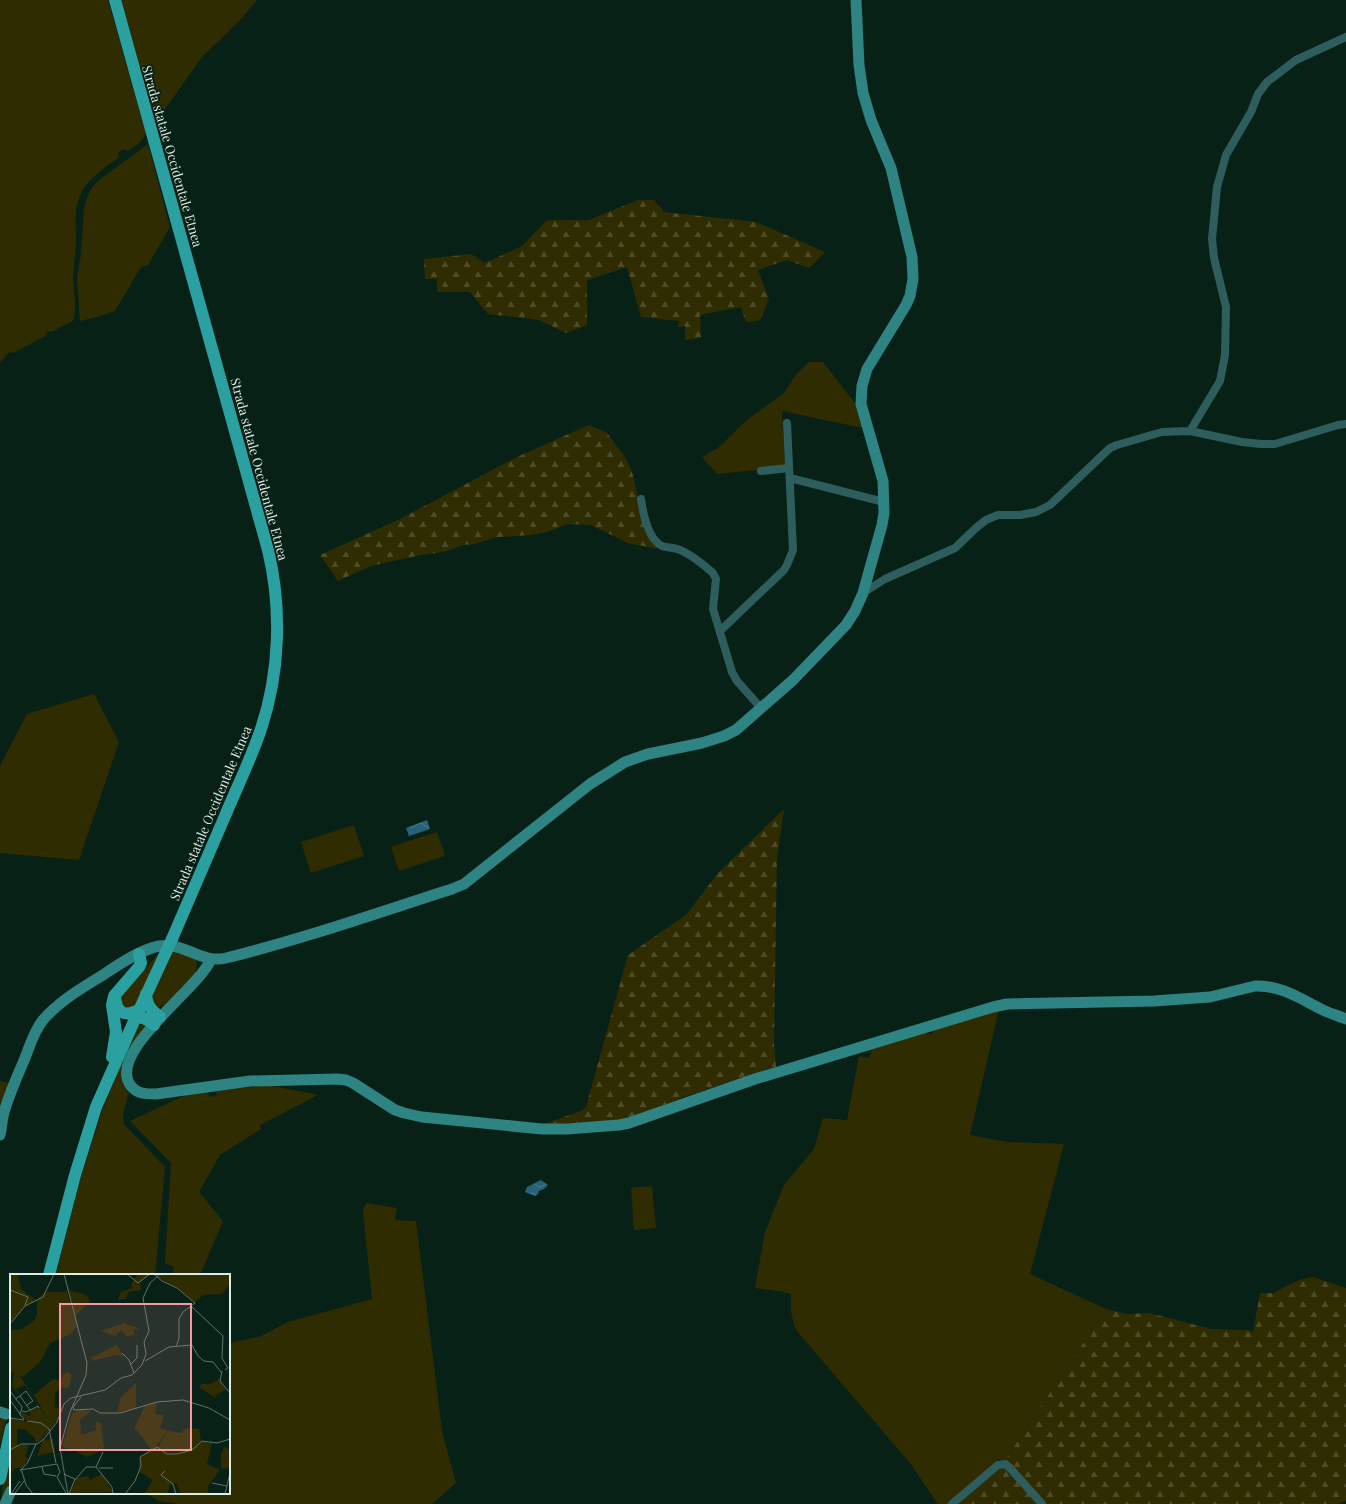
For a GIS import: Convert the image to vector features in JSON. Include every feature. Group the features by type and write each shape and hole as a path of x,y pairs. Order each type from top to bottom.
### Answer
{"main road":[{"name":"Strada statale Occidentale Etnea","path":"115,0 268,550 274,578 277,609 276,650 272,683 262,728 250,761 172,939 146,994"},
{"path":"108,1080 116,1041 112,1005 114,996 139,968 141,963 139,954"},
{"path":"49,1274 96,1107 146,994"},
{"path":"146,994 149,1007 157,1021"},
{"path":"114,996 116,1004 122,1012 137,1014 141,1017 157,1021"},
{"path":"0,1459 10,1430"},
{"path":"0,1479 10,1432"}],"street":[{"path":"0,1135 5,1109 33,1037 43,1021 66,999 110,970 139,954 159,946 174,945 211,959 224,958 294,940 458,887 475,876 590,784 625,762 648,754 702,743 724,736 736,730 793,680 846,625 864,593 882,525 884,502 883,481 880,466 861,404 862,386 867,369 906,305 912,287 913,269 891,168 871,120 863,93 860,72 856,0"},
{"path":"1190,431 1220,381 1225,355 1226,307 1214,258 1212,239 1217,187 1226,155 1251,112 1258,94 1267,82 1296,60 1346,37"},
{"path":"720,631 787,565 793,550 794,542 787,423"},
{"path":"864,593 885,579 956,548 977,526 986,520 998,516 1028,514 1044,509 1103,454 1117,445 1162,432 1190,431 1242,442 1275,444 1338,425 1346,424"},
{"path":"761,471 790,468"},
{"path":"790,478 884,502"},
{"path":"641,499 646,524 650,533 661,546 680,550 713,573 716,579 713,609 732,672 737,681 761,708"},
{"path":"211,959 202,974 157,1021 140,1042 127,1066 127,1078 133,1089 147,1094 156,1094 250,1081 337,1079 353,1083 395,1110 412,1115 556,1130 629,1123 755,1079 999,1005 1154,1001 1210,997 1255,986 1270,986 1288,992 1346,1019"},
{"path":"952,1504 998,1465 1002,1464 1009,1467 1042,1504"},
{"path":"5,1504 10,1492"}],"green space":[{"path":"0,0 108,0 146,134 138,144 128,151 124,149 118,152 119,157 97,174 85,187 81,194 76,215 76,245 73,269 75,306 73,321 51,332 49,331 45,336 13,353 11,352 5,355 5,358 0,362"},
{"path":"121,0 257,0 242,18 202,57 155,123"},
{"path":"148,144 170,227 148,265 141,267 115,311 80,321 77,278 81,254 84,208 87,198 92,188 99,180"},
{"path":"638,200 654,200 664,212 756,222 825,252 809,268 787,260 758,270 769,299 760,320 746,322 741,307 700,315 701,338 685,340 685,326 678,327 679,321 641,317 627,267 587,280 587,325 566,333 539,320 488,314 470,292 437,292 437,279 425,279 424,259 471,254 485,263 522,246 547,220 589,220"},
{"path":"809,362 823,362 858,407 863,428 782,411 785,467 717,474 702,457 718,448 748,419 783,394 796,375"},
{"path":"589,425 607,433 627,460 633,475 645,532 658,549 628,543 591,525 567,524 550,531 532,535 498,537 474,544 463,545 444,552 421,555 371,566 338,581 320,555 400,519 517,457"},
{"path":"94,694 119,742 79,860 0,853 0,766 27,714"},
{"path":"784,809 777,857 774,1044 776,1067 684,1097 635,1116 615,1121 544,1124 581,1111 586,1107 628,955 686,915 718,873"},
{"path":"354,825 364,856 311,873 301,842"},
{"path":"437,832 445,856 399,871 391,847"},
{"path":"174,950 196,959 197,966 194,975 164,1005 160,1007 155,1006 152,995"},
{"path":"161,951 136,1003 132,1007 124,1009 119,997"},
{"path":"999,1009 970,1135 1007,1142 1064,1144 1030,1274 1106,1309 1005,1460 998,1460 947,1504 938,1504 910,1463 797,1331 791,1313 791,1294 755,1288 765,1232 784,1185 814,1149 823,1118 847,1120 859,1056 869,1058 872,1049 925,1031 927,1034 932,1034 934,1029"},
{"path":"145,1024 145,1027 122,1070 123,1084 129,1093 123,1114 124,1124 165,1167 155,1274 56,1274 81,1177 103,1109 137,1027"},
{"path":"0,1081 9,1083 0,1106"},
{"path":"273,1086 318,1095 260,1125 261,1129 220,1155 199,1192 223,1221 200,1274 172,1274 174,1267 165,1263 171,1163 130,1121 192,1092 207,1090 210,1097 217,1095 215,1090"},
{"path":"652,1186 656,1228 634,1230 631,1188"},
{"path":"366,1203 397,1208 395,1220 416,1221 442,1431 456,1483 432,1504 180,1504 159,1501 147,1494 230,1494 230,1343 259,1337 288,1322 372,1299 363,1211"},
{"path":"1313,1277 1346,1288 1346,1501 1337,1504 1046,1504 1005,1460 1106,1309 1127,1314 1149,1313 1211,1329 1248,1330 1253,1332 1260,1293 1273,1293 1299,1280"},
{"path":"0,1414 7,1417 0,1444"},
{"path":"10,1451 10,1476 8,1490 1,1504 4,1474"},
{"path":"1001,1468 1006,1468 1038,1504 955,1504"}],"water":[{"path":"427,820 430,829 409,836 406,828"},
{"path":"541,1180 548,1185 539,1191 538,1194 535,1196 525,1192 527,1187"}]}
